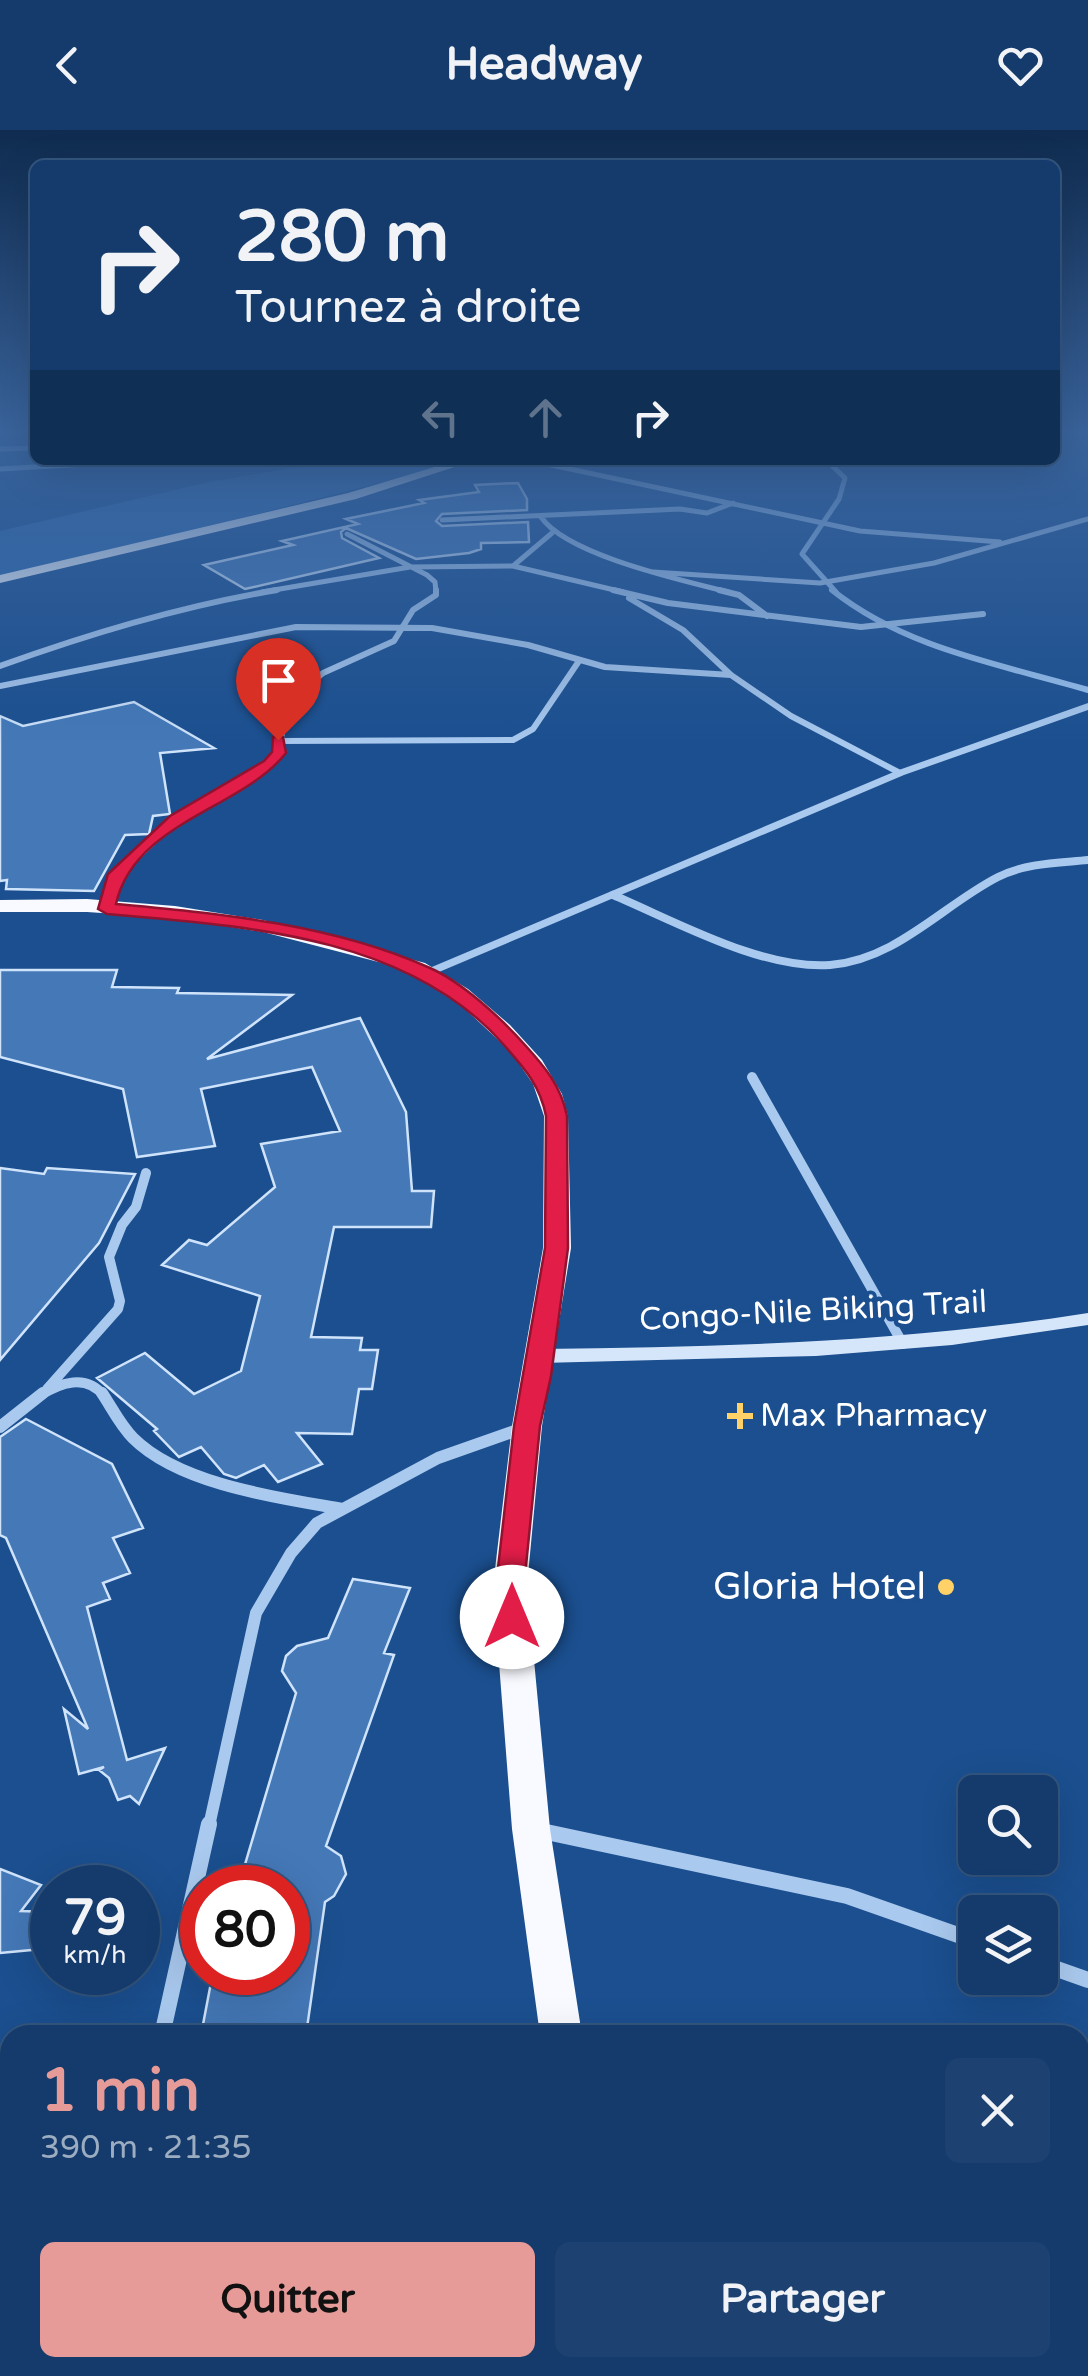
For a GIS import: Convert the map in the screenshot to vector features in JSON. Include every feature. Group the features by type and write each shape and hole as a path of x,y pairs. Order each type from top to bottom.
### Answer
{"highway":[{"path":"0,579 183,536"},
{"path":"0,906 107,909 240,920 329,941 427,972 496,1024 523,1050 552,1096 556,1116 556,1248 542,1356 527,1426 510,1586 531,1829 560,2025"}],"main road":[{"name":"Congo-Nile Biking Trail","path":"542,1356 718,1354 903,1344 1018,1332 1088,1318"}],"street":[{"path":"107,909 114,878 175,820 269,764 279,753 284,718 302,691 323,674 394,641 412,610 436,594 434,582 351,536"},
{"path":"513,566 550,536"},
{"path":"557,536 653,572 739,595 768,616"},
{"path":"921,536 1000,542"},
{"path":"653,572 820,584 934,563 1023,536"},
{"path":"0,666 101,629 211,601 410,566 513,566 625,594 768,616 888,627 982,614"},
{"path":"625,594 683,630 731,675 790,716 900,773"},
{"path":"0,686 262,631 400,626 478,635 579,661 645,671 731,675"},
{"path":"278,740 513,740 533,729 579,661"},
{"path":"427,972 900,773 1088,706"},
{"path":"613,895 747,948 788,961 826,966 882,948 999,877 1021,868 1088,860"},
{"path":"752,1076 903,1344"},
{"path":"0,1427 43,1394 118,1309 120,1301 109,1257 122,1225 136,1207 146,1173"},
{"path":"43,1394 79,1382 93,1384 104,1392 119,1424 139,1443 193,1474 230,1488 344,1510"},
{"path":"164,2025 256,1613 291,1553 318,1523 438,1458 527,1426"},
{"path":"531,1829 847,1896 958,1935"},
{"path":"1058,1969 1088,1980"}],"shaded area":[{"path":"0,536 171,536 0,579"}],"building":[{"path":"305,536 342,536 379,558 245,589 204,565 293,545 282,541"},
{"path":"364,536 529,536 529,542 481,543 481,549 469,553 416,559"},
{"path":"134,702 214,748 160,753 170,814 153,816 149,834 125,835 94,891 6,889 7,880 0,881 0,716 23,726"},
{"path":"0,970 117,970 112,987 179,988 177,993 292,995 207,1059 360,1018 406,1112 412,1191 434,1191 431,1227 334,1227 311,1337 362,1338 360,1350 378,1350 372,1389 359,1389 352,1434 297,1433 322,1464 278,1482 264,1465 236,1478 224,1474 201,1447 179,1457 154,1431 157,1429 97,1378 145,1353 194,1394 241,1371 260,1296 162,1265 189,1240 207,1245 275,1187 261,1144 340,1131 312,1067 201,1089 215,1146 137,1157 123,1089 0,1057"},
{"path":"0,1168 44,1174 47,1168 135,1174 99,1243 0,1360"},
{"path":"26,1419 112,1464 143,1528 113,1538 130,1573 103,1583 110,1599 87,1607 127,1760 165,1748 139,1804 130,1796 118,1800 109,1778 99,1770 104,1767 79,1774 64,1709 88,1729 6,1538 0,1535 0,1437"},
{"path":"353,1579 410,1588 384,1653 394,1655 326,1846 341,1856 346,1874 334,1896 325,1902 307,2025 203,2025 209,1995 310,1995 310,1865 245,1865 296,1693 282,1671 286,1656 297,1646 328,1638"},
{"path":"0,1869 30,1881 30,1899 21,1911 30,1911 30,1950 0,1953"}],"waterway":[{"path":"814,536 802,554 836,592"},
{"path":"832,590 861,610 922,641 1088,690"}],"place":[{"name":"Max Pharmacy","path":"740,1416"},
{"name":"Gloria Hotel","path":"946,1587"}],"route":[{"path":"278,740 279,753 269,764 175,820 114,878 107,909 240,920 351,947 427,972 496,1024 523,1050 541,1075 552,1096 556,1116 556,1248 527,1426 510,1586 512,1617"}]}
